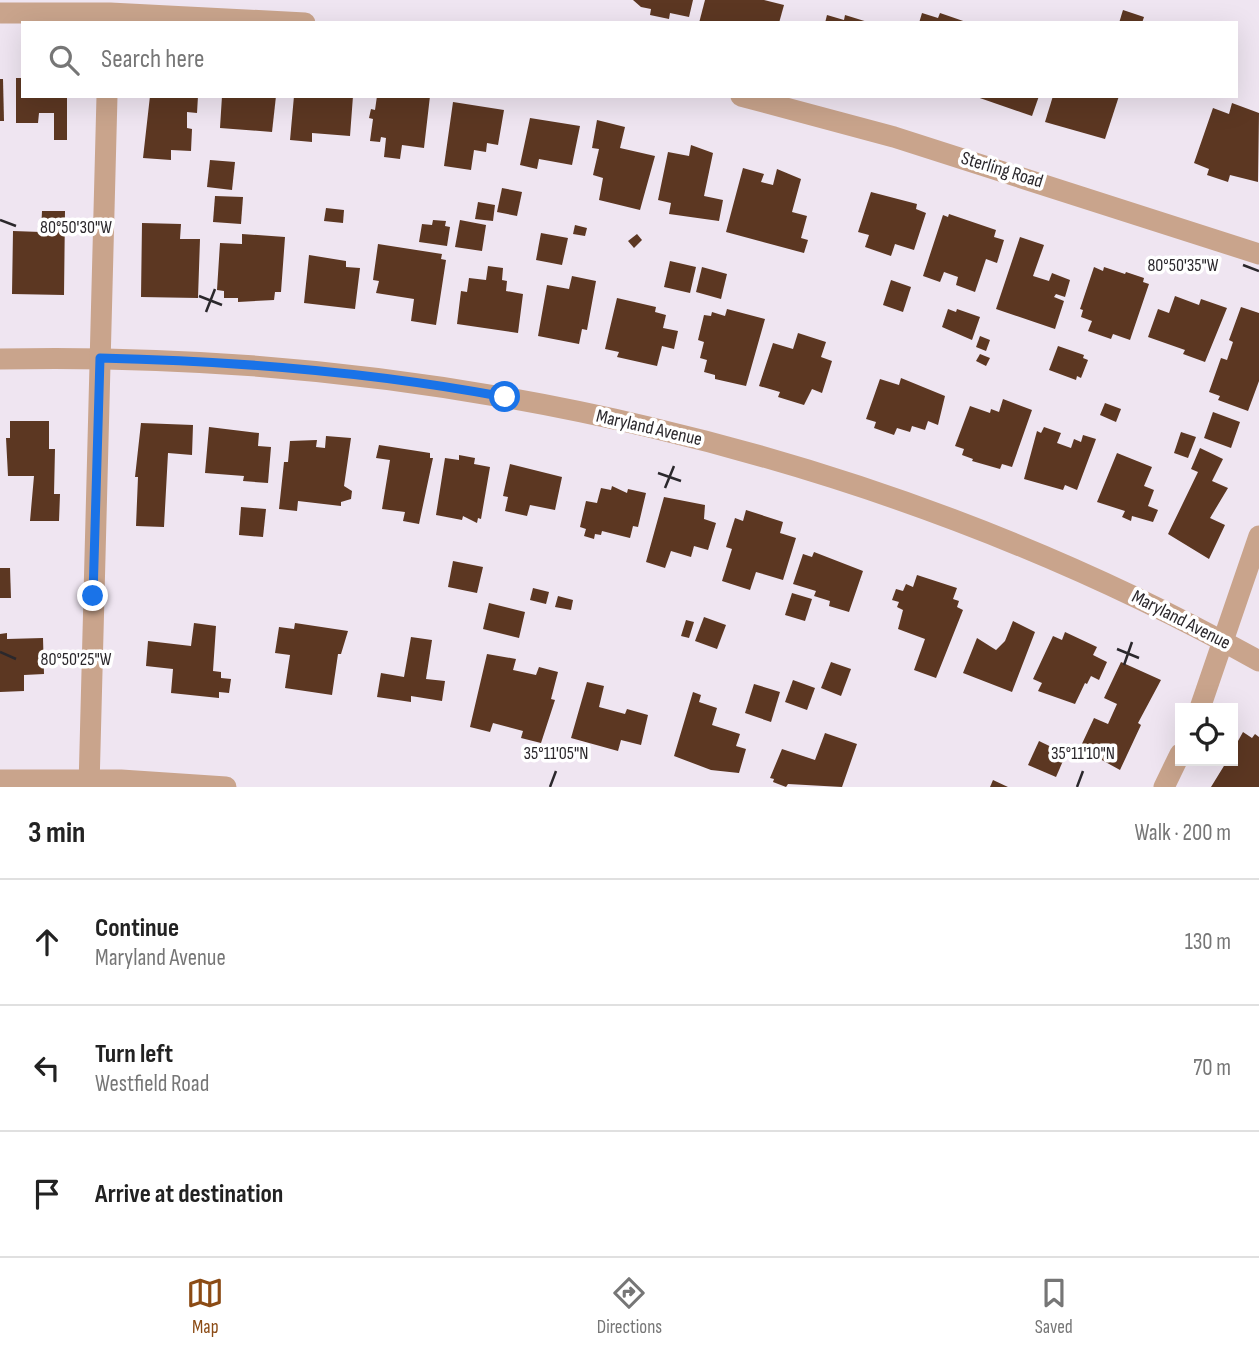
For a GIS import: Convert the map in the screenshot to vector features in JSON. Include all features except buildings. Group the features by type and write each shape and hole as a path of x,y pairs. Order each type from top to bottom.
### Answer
{"street":[{"path":"0,13 110,12 270,21"},
{"path":"89,784 107,98"},
{"name":"Sterling Road","path":"748,98 938,150 1259,254"},
{"name":"Maryland Avenue","path":"0,359 100,358 241,365 407,381 553,406 674,433 781,462 923,509 1074,569 1259,661"},
{"path":"1202,703 1225,642 1259,536"},
{"path":"1164,787 1175,764"},
{"path":"0,780 226,787"}],"route":[{"path":"93,596 100,358 208,362 360,376 505,397"}]}
